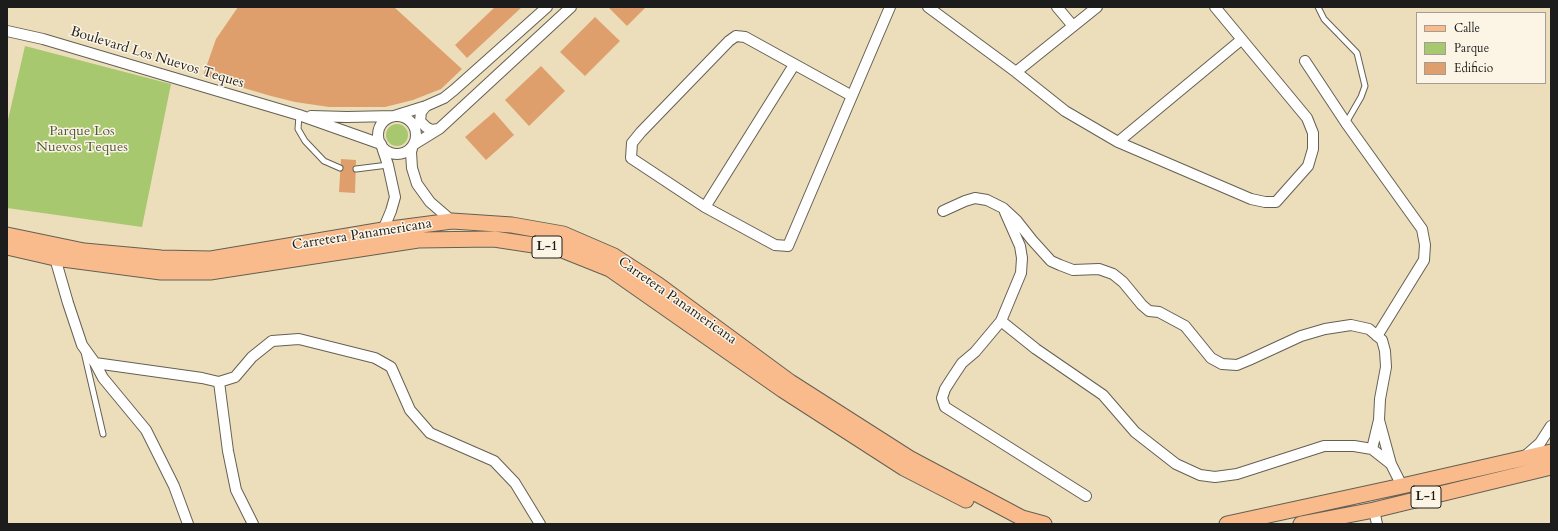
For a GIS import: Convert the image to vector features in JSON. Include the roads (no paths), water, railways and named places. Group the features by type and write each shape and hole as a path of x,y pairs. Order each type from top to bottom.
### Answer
{"main road":[{"name":"Carretera Panamericana","path":"11,234 84,251 161,258 211,259 383,230 452,221 512,225 563,234 614,256 657,284 790,382 909,458 1022,518 1044,524"},
{"name":"Carretera Panamericana","path":"7,247 55,258 161,272 210,272 418,240 494,239 560,249 610,269 783,390 904,468 1014,524"},
{"name":"L-1","path":"1227,524 1551,452"},
{"name":"L-1","path":"1301,524 1375,517 1551,467"}],"street":[{"name":"Boulevard Los Nuevos Teques","path":"299,115 353,118 394,116 426,106 444,98 454,90 547,7"},
{"path":"381,144 390,153 403,153 439,129 571,7"},
{"path":"852,96 745,37 736,36 729,41 632,143 631,158 704,207 775,245 788,246 890,7"},
{"path":"928,7 1016,72 1065,111 1118,142 1251,199 1265,202 1276,202 1308,166 1313,149 1313,133 1307,118 1215,7"},
{"path":"1057,7 1073,26"},
{"path":"1016,72 1097,7"},
{"name":"Boulevard Los Nuevos Teques","path":"7,31 43,39 299,115 381,144"},
{"path":"1118,142 1241,40"},
{"path":"1305,61 1346,123 1422,229 1425,245 1424,260 1377,336"},
{"path":"704,207 794,65"},
{"path":"426,106 421,112 420,121 431,130 439,129"},
{"path":"383,230 392,211 395,197 394,185 378,133 380,127 388,118 394,116 406,118 414,127 416,139 412,152 412,168 417,184 430,202 452,221"},
{"path":"943,211 975,198 987,200 1003,208 1017,221 1051,261 1073,270 1099,269 1113,274 1123,282 1142,305 1149,311 1159,312 1185,326 1211,358 1222,364 1237,365 1300,336 1325,329 1351,325 1369,329 1382,340 1385,351 1386,367 1380,399 1379,420 1372,449"},
{"path":"1003,208 1020,246 1022,258 1021,273 1001,321 975,352 962,363 945,389 942,398 945,407 1086,496"},
{"path":"55,258 68,304 82,345 95,363 103,378 146,430 174,486 188,524"},
{"path":"1001,321 1036,349 1103,395 1135,432 1176,464 1200,476 1215,477 1237,474 1324,446 1354,446 1372,449 1392,464"},
{"path":"95,363 202,378 219,382 235,377 252,357 272,341 299,339 375,358 391,367 410,410 430,433 494,461 515,482 540,524"},
{"path":"219,382 228,451 236,490 253,524"},
{"path":"1379,420 1392,464 1402,486"},
{"path":"1523,458 1540,443 1551,426"}],"lane":[{"path":"1318,7 1324,19 1357,53 1365,86 1361,97 1346,123"},
{"path":"299,115 298,129 305,142 324,161 340,168"},
{"path":"356,170 388,166"},
{"path":"82,345 103,434"}],"park label":[{"name":"Parque Los Nuevos Teques","path":"82,140"}]}
